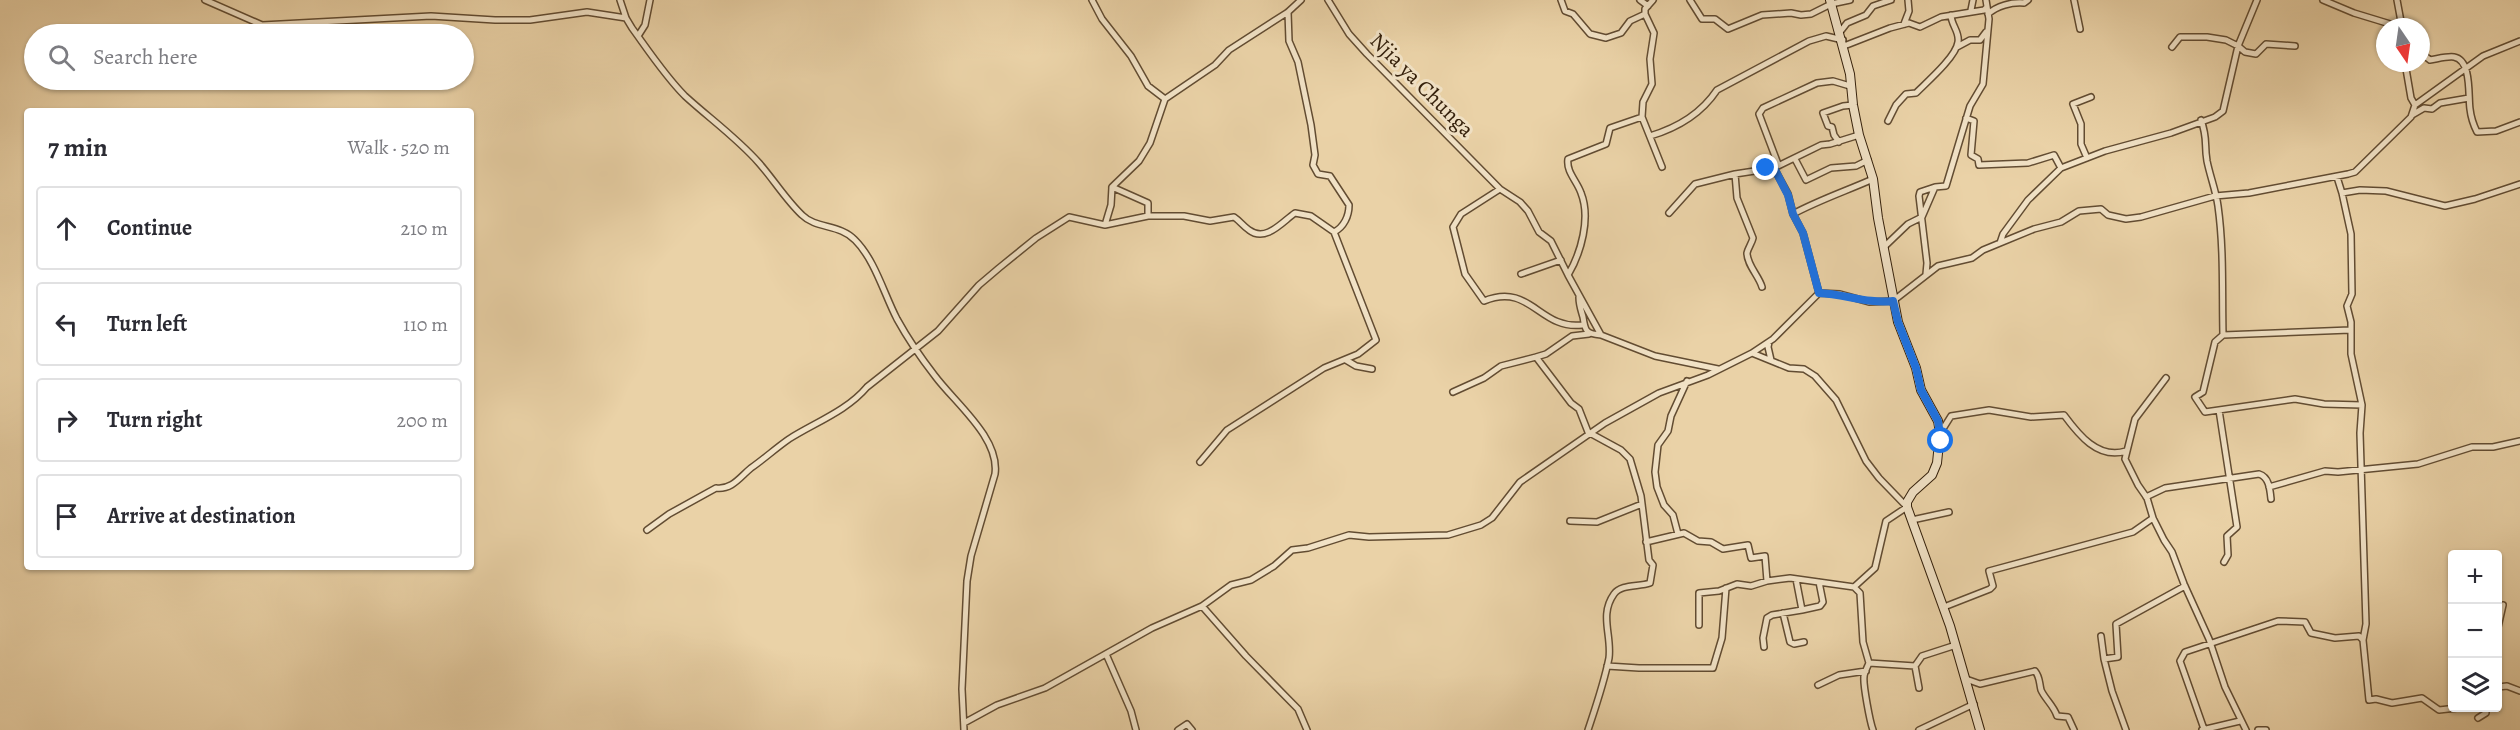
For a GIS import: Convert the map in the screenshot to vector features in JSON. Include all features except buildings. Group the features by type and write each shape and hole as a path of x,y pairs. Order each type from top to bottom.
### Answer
{"street":[{"path":"205,0 260,24"},
{"path":"620,0 626,18 638,36 683,94 758,162 802,215 814,223 843,231 856,241 867,256 898,320 915,349 981,432 992,450 996,466 971,556 967,580 962,680 964,727"},
{"path":"638,36 645,25 650,0"},
{"path":"1092,0 1102,19 1131,56 1148,86 1165,99"},
{"path":"1105,225 1111,205 1112,187 1139,161 1150,143 1165,99 1215,65 1229,50 1288,12 1301,0"},
{"name":"Njia ya Chunga","path":"1328,0 1349,34 1367,54 1500,189 1520,202 1528,211 1539,232 1551,241 1601,335"},
{"path":"1561,0 1565,11 1573,14 1590,34 1606,38 1621,33 1630,21 1645,14 1653,0"},
{"path":"1640,0 1648,6"},
{"path":"1690,0 1702,19 1714,19 1728,29 1762,15 1811,14 1830,2 1850,0"},
{"path":"1840,32 1847,23 1866,15 1873,6 1891,0"},
{"path":"1904,24 1909,12 1908,0"},
{"path":"1971,10 1973,0"},
{"path":"1926,274 1927,263 1920,192 1927,188 1946,186 1959,151 1966,118 1983,84 1983,64 1987,49 1986,0"},
{"path":"1988,14 1993,9 2014,2 2024,3 2028,0"},
{"path":"2074,0 2080,29"},
{"path":"2000,243 2003,234 2028,200 2061,168 2105,151 2171,133 2201,120 2215,117 2223,111 2238,46 2257,0"},
{"path":"2323,0 2376,20"},
{"path":"2397,0 2400,18"},
{"path":"1830,2 1844,43 1851,74 1853,105 1859,135 1873,178 1898,322 1916,368 1921,390 1938,421 1940,433 1934,469 1925,483 1913,492 1907,502 1907,507"},
{"path":"1844,43 1904,24 1912,23 1920,27 1951,15 1971,10 1980,11 1987,7"},
{"path":"281,24 432,16 530,20 587,12 626,18"},
{"path":"1288,12 1288,41 1298,62 1311,125 1315,154 1313,165 1318,174 1330,176 1349,205 1346,219 1341,228 1335,232"},
{"path":"1645,14 1654,33 1650,59 1652,84 1643,102 1642,117 1662,167"},
{"path":"1951,15 1951,21 1958,37 1957,46"},
{"path":"1888,121 1896,105 1906,94 1916,93 1943,65 1957,46 1970,40 1980,40 1986,32"},
{"path":"2172,47 2180,37 2190,36 2226,40 2245,52 2256,54 2266,44 2295,46"},
{"path":"1650,136 1679,126 1713,98 1717,90 1775,58 1819,37 1836,37 1844,43"},
{"path":"2411,117 2415,105 2465,67 2484,56 2520,41"},
{"path":"2430,60 2453,56 2461,60 2470,89 2472,122 2477,132 2496,131 2520,122"},
{"path":"2407,72 2411,98 2415,105"},
{"path":"1819,293 1803,233 1793,214 1759,114 1763,108 1817,83 1833,81 1850,86"},
{"path":"2087,158 2081,144 2080,124 2073,104 2091,97"},
{"path":"964,727 997,705 1044,688 1152,628 1202,606 1231,585 1251,580 1274,566 1292,550 1308,548 1348,535 1369,537 1448,535 1481,525 1492,518 1520,482 1557,454 1593,433 1605,423 1659,393 1752,353 1770,341 1819,293 1840,294 1869,302 1893,301 1938,266 1971,258 1983,250 2034,229 2061,222 2079,212 2101,209 2108,215 2126,219 2134,218 2215,196 2249,193 2355,172 2411,117 2424,108 2432,109 2440,103 2469,98"},
{"path":"1839,142 1822,113 1853,105"},
{"path":"1568,275 1582,246 1585,224 1583,196 1570,172 1569,159 1606,144 1610,128 1642,117"},
{"path":"1966,118 1974,121 1971,155 1978,159 1979,165 2028,163 2054,155 2061,168"},
{"path":"2201,120 2215,196 2224,270 2223,335"},
{"path":"1669,213 1695,184 1776,166 1821,145 1859,135"},
{"path":"1795,159 1806,180 1831,168 1856,166 1868,160"},
{"path":"1736,174 1737,198 1753,238 1747,252 1749,261 1762,287"},
{"path":"2337,177 2351,234 2352,294 2347,306 2351,354 2362,405 2361,468 2366,624 2363,640 2369,700 2376,699 2392,703 2422,698 2439,710 2448,709"},
{"path":"1793,214 1819,201 1840,195 1873,178"},
{"path":"2342,193 2360,190 2392,192 2445,206 2475,199 2519,184 2520,193"},
{"path":"1112,187 1148,203 1148,216"},
{"path":"1884,247 1908,224 1922,217 1935,187"},
{"path":"1500,189 1461,214 1453,227 1465,274 1484,302 1506,295 1512,296 1534,306 1553,321 1582,325"},
{"path":"647,530 669,514 716,488 720,489 738,482 745,473 789,439 858,398 867,387 938,331 979,285 1052,227 1069,217 1105,225 1148,216 1184,216 1210,221 1234,218 1249,230 1262,234 1274,231 1295,213 1305,213 1335,232 1376,340 1358,354 1346,360 1336,361 1324,368 1227,430 1200,462"},
{"path":"1521,274 1561,260"},
{"path":"1579,297 1582,325 1589,334"},
{"path":"2350,330 2223,335 2215,342 2203,392 2195,397 2205,412 2295,399 2324,404 2362,405"},
{"path":"1452,392 1484,378 1500,366 1546,354 1572,336 1589,334 1601,335 1655,356 1719,369"},
{"path":"1770,341 1768,347 1771,360"},
{"path":"1752,353 1789,368 1804,369 1815,376 1836,400 1866,460 1879,478 1907,507 1944,607 1980,730"},
{"path":"1536,357 1572,403 1580,409 1588,432 1621,450 1630,459 1642,504 1649,560 1653,565 1650,583 1623,588 1614,594 1606,613 1610,649 1601,692 1588,730"},
{"path":"1346,360 1356,366 1372,369"},
{"path":"2166,378 2135,419 2126,459 2146,497 2153,518 2172,552 2211,644 2240,721 2246,730"},
{"path":"1678,534 1674,518 1664,506 1657,487 1655,472 1658,445 1668,431 1671,416 1687,381"},
{"path":"2219,410 2237,527 2227,536 2228,555 2224,562"},
{"path":"1940,433 1951,416 1969,412 2002,411 2031,417 2064,415 2080,437 2092,445 2116,454 2126,451"},
{"path":"2269,487 2325,471 2338,472 2418,464 2472,447 2493,447 2520,441"},
{"path":"2146,497 2165,488 2259,474 2264,476 2271,499"},
{"path":"1570,522 1597,522 1642,504"},
{"path":"1854,587 1875,568 1886,521 1907,507"},
{"path":"1912,520 1949,512"},
{"path":"1944,607 1990,589 1993,586 1989,571 2133,532 2153,518"},
{"path":"1646,542 1678,534 1689,534 1698,541 1712,542 1722,549 1748,544 1751,558 1765,556 1767,581"},
{"path":"1796,579 1802,610"},
{"path":"1699,625 1699,593 1737,584 1751,586 1767,581 1796,579 1854,587 1860,593 1863,642 1869,663 1863,675 1869,719 1873,730"},
{"path":"1764,647 1763,638 1767,618 1820,606 1823,602 1819,582"},
{"path":"2104,659 2118,657 2116,624 2185,586"},
{"path":"1607,666 1713,668 1722,638 1725,588"},
{"path":"2502,609 2503,605"},
{"path":"1202,606 1246,657 1298,709 1307,730"},
{"path":"1783,613 1790,642 1794,644 1804,642"},
{"path":"2240,721 2203,730 2180,661 2185,652 2242,634 2255,627 2288,620 2295,623 2305,622 2311,633 2316,635 2335,638 2354,635 2363,640"},
{"path":"2101,636 2112,691 2126,730"},
{"path":"1919,688 1915,666 1922,656 1956,645"},
{"path":"1106,654 1131,711 1136,730"},
{"path":"1869,663 1915,666"},
{"path":"1818,685 1839,675 1866,671"},
{"path":"1966,679 1980,684 2036,671 2041,690 2052,704 2057,716 2068,717 2074,730"},
{"path":"2502,687 2520,691"},
{"path":"1918,730 1974,704"},
{"path":"2478,718 2486,712"},
{"path":"1178,730 1187,724 1192,730"},
{"path":"2258,730 2266,730"}],"route":[{"path":"1766,168 1774,168 1776,176 1788,195 1793,214 1803,233 1819,293 1840,294 1869,302 1893,301 1898,322 1916,368 1921,390 1938,421 1941,441"}]}
